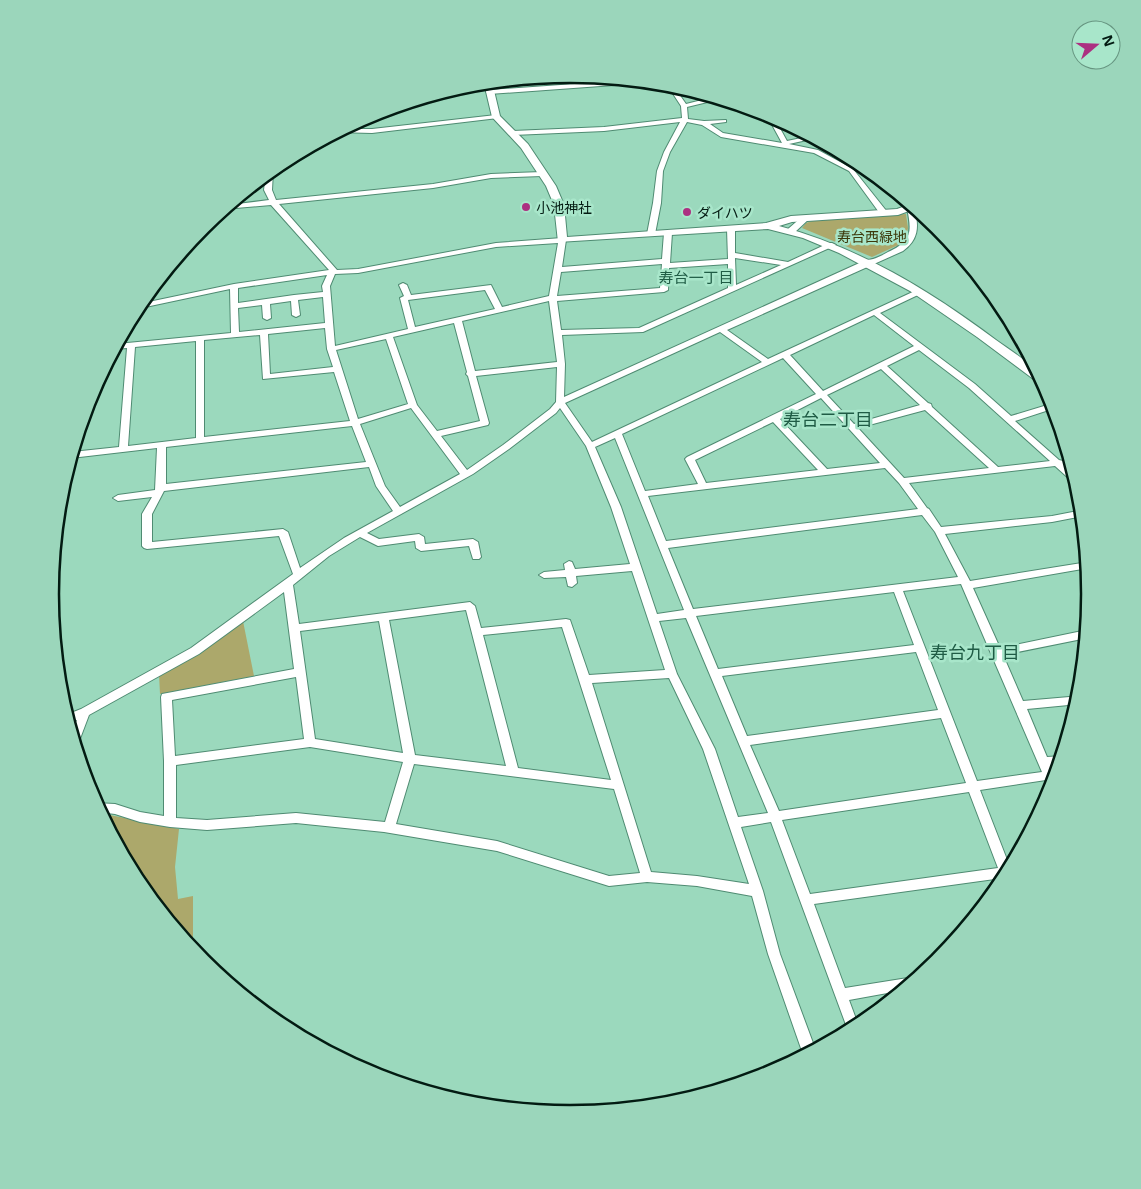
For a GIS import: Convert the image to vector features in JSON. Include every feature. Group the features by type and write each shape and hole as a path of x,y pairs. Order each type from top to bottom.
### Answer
{"street":[{"path":"521,85 571,83"},
{"path":"490,90 496,117 525,146 551,186 559,204 562,240 554,299 561,364 560,402 590,446 616,507 672,674 709,749 757,891 774,954 808,1047"},
{"path":"651,234 657,203 660,171 667,152 684,122 684,106 676,94"},
{"path":"684,106 706,101"},
{"path":"355,131 372,131 496,117"},
{"path":"513,133 724,121"},
{"path":"684,122 721,135 816,151 851,170 884,213"},
{"path":"704,123 721,135"},
{"path":"774,126 782,144"},
{"path":"782,144 803,139"},
{"path":"821,165 839,164"},
{"path":"238,206 433,186 492,176 542,174"},
{"path":"269,182 268,190 274,203 333,272"},
{"path":"149,304 234,286 333,272 358,271 496,245 768,226 791,219 898,212 908,210"},
{"path":"74,716 195,651 298,575 360,533 478,468 553,411 560,402 911,244 914,237 914,216"},
{"path":"791,231 806,218"},
{"path":"768,226 791,231 832,245 871,262 990,340 1031,372"},
{"path":"730,228 732,289"},
{"path":"330,349 498,309 554,299 664,290 668,233"},
{"path":"557,333 640,330 832,245"},
{"path":"557,270 666,264 731,258 790,264"},
{"path":"333,272 326,286 330,349 355,423 381,486 398,512"},
{"path":"234,286 235,335"},
{"path":"403,286 408,297"},
{"path":"412,330 404,298 408,297 488,287 498,309"},
{"path":"590,446 917,292"},
{"path":"235,306 327,294"},
{"path":"294,297 296,315"},
{"path":"266,302 267,318"},
{"path":"874,312 921,346 1011,419 1067,471"},
{"path":"437,434 485,423 456,319"},
{"path":"123,347 329,325"},
{"path":"722,330 768,362"},
{"path":"264,332 266,377 337,369"},
{"path":"388,336 413,405 437,434 465,474"},
{"path":"200,339 200,440"},
{"path":"123,449 131,346"},
{"path":"703,486 690,459 921,346"},
{"path":"784,354 902,481 939,531 966,582 1049,774"},
{"path":"470,374 561,364"},
{"path":"881,365 996,470"},
{"path":"78,454 355,423 413,405"},
{"path":"853,428 928,406"},
{"path":"1011,419 1047,408"},
{"path":"774,418 824,472"},
{"path":"617,433 690,614 775,816 851,1022"},
{"path":"162,445 159,491 147,514 146,546 283,532 298,575"},
{"path":"118,498 372,464"},
{"path":"642,494 887,464"},
{"path":"902,481 1060,464"},
{"path":"663,545 926,511"},
{"path":"939,531 1052,519 1076,514"},
{"path":"360,533 378,544 419,537 421,548 473,542 476,557"},
{"path":"544,576 635,567"},
{"path":"652,618 1081,567"},
{"path":"288,584 310,743"},
{"path":"898,588 1004,866"},
{"path":"295,628 470,606 513,772"},
{"path":"383,616 410,759 389,828"},
{"path":"476,632 566,623 586,679 617,785 647,877"},
{"path":"996,653 1080,635"},
{"path":"716,673 921,648"},
{"path":"170,822 170,761 166,698 299,672"},
{"path":"586,679 672,674"},
{"path":"1019,706 1071,701"},
{"path":"77,732 85,712"},
{"path":"744,741 945,713"},
{"path":"170,761 310,743 410,759 617,785"},
{"path":"1044,762 1054,761"},
{"path":"733,823 975,787 1047,780"},
{"path":"106,808 140,817 207,825 296,818 389,828 497,846 609,881 647,877 696,881 757,891"},
{"path":"806,900 998,875"},
{"path":"840,995 900,985"}],"green space":[{"name":"寿台西緑地","path":"906,214 908,228 905,242 872,257 802,228 806,223 815,220"},
{"path":"243,621 254,676 160,694 159,674"},
{"path":"109,815 179,829 175,867 178,899 193,896 193,939 145,879 127,850"}],"place":[{"name":"小池神社","path":"526,207"},
{"name":"ダイハツ","path":"687,212"}],"district":[{"name":"寿台一丁目","path":"696,277"},
{"name":"寿台二丁目","path":"828,419"},
{"name":"寿台九丁目","path":"975,652"}]}
